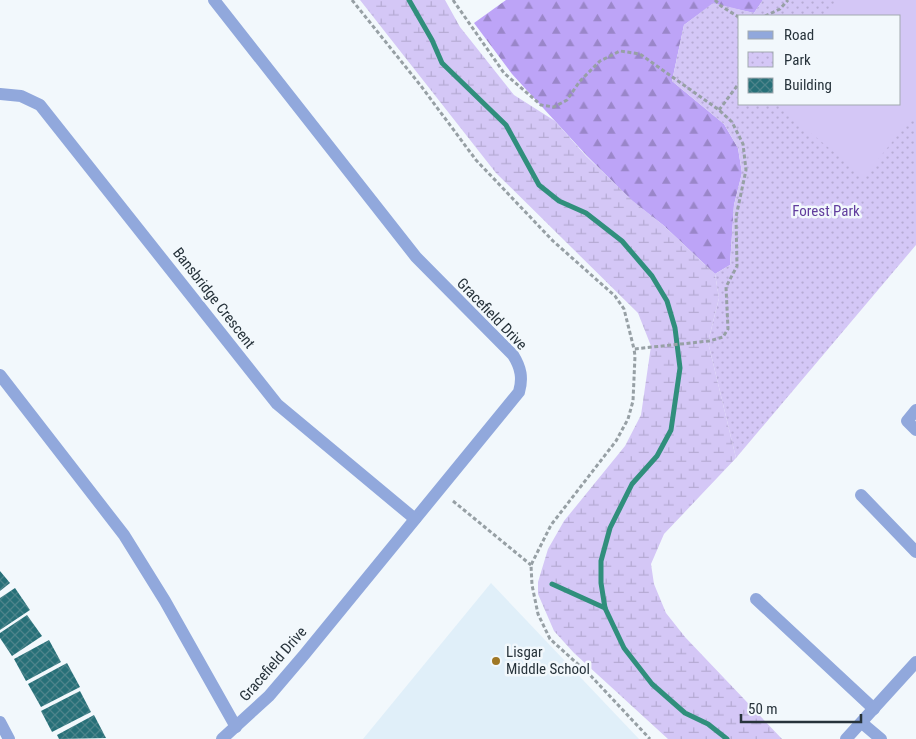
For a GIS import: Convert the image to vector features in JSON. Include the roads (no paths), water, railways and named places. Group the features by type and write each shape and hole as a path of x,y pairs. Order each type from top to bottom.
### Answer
{"street":[{"name":"Gracefield Drive","path":"214,0 416,257 502,343 519,365 522,383 519,392 269,696 222,739"},
{"name":"Bansbridge Crescent","path":"0,94 21,96 40,105 277,404 415,519"},
{"path":"0,375 124,535 165,602 236,728"},
{"path":"916,410 907,421 916,430"},
{"path":"861,495 916,552"},
{"path":"756,599 874,709"},
{"path":"846,739 916,662"},
{"path":"0,722 9,739"},
{"path":"862,723 881,739"}],"waterway":[{"path":"409,0 432,40 442,63 506,125 539,185 559,201 586,213 622,241 652,276 667,301 675,328 680,368 671,430 657,456 632,484 610,528 601,561 601,583 605,608 624,648 652,684 685,713 708,724 727,739"},
{"path":"552,584 605,608"}],"place":[{"name":"Lisgar Middle School","path":"496,661"}],"park label":[{"name":"Forest Park","path":"826,211"}]}
